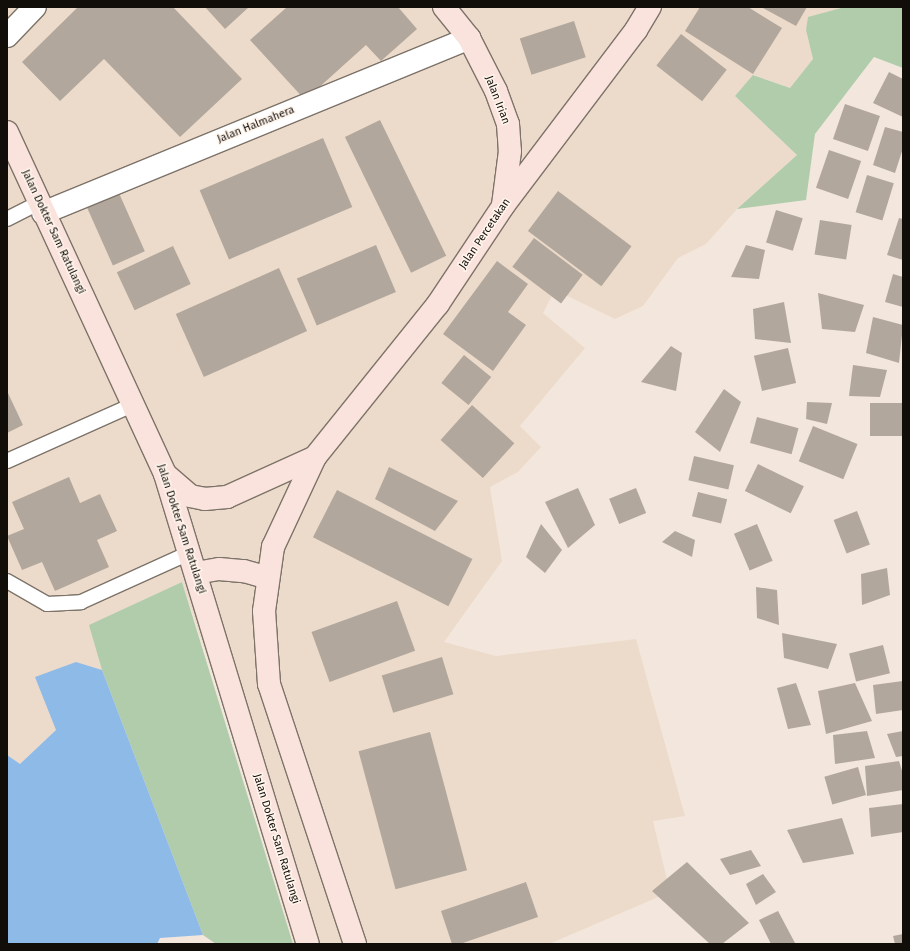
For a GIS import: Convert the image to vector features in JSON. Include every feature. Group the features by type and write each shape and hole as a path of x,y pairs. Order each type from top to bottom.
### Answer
{"main road":[{"name":"Jalan Irian","path":"444,7 469,38 496,91 508,124 510,151 503,206"},
{"name":"Jalan Percetakan","path":"315,457 438,304 503,206 636,30 650,7"},
{"name":"Jalan Dokter Sam Ratulangi","path":"7,132 165,474 308,944"},
{"path":"165,474 190,496 205,499 227,497 315,457"},
{"path":"315,457 273,546 264,611 269,684 355,944"},
{"path":"196,573 219,569 244,571 268,578"}],"street":[{"path":"7,36 35,7"},
{"name":"Jalan Halmahera","path":"41,208 469,38"}],"lane":[{"path":"7,219 41,208"},
{"path":"7,461 132,405"},
{"path":"7,581 47,604 81,602 189,553"}],"shaded area":[{"path":"7,7 845,7 806,30 813,59 790,88 754,75 735,96 797,155 737,209 706,244 678,258 643,306 615,319 555,290 543,313 585,348 520,426 541,447 518,472 490,487 502,561 444,642 496,656 636,639 685,816 653,821 670,892 549,944 294,944 222,702 182,582 90,625 102,670 76,662 56,730 20,765 7,755"}],"green space":[{"path":"845,7 903,7 903,68 874,57 815,134 806,200 737,209 797,155 735,96 753,75 790,88 813,59 806,30 808,17"},
{"path":"182,582 293,944 216,944 203,935 102,670 89,625"}],"water":[{"path":"76,662 102,670 203,935 160,938 157,944 7,944 7,755 20,764 56,730 35,677"}],"building":[{"path":"78,7 173,7 242,79 180,137 104,59 60,101 22,62"},
{"path":"205,7 249,7 225,29"},
{"path":"287,7 398,7 417,29 381,61 366,45 305,100 250,40"},
{"path":"700,7 748,7 782,28 753,74 685,31"},
{"path":"761,7 807,7 796,26"},
{"path":"574,21 586,57 532,75 520,39"},
{"path":"681,34 727,70 702,101 656,66"},
{"path":"889,72 903,79 903,117 873,103"},
{"path":"845,104 880,116 868,151 833,139"},
{"path":"380,120 446,256 411,273 345,137"},
{"path":"885,127 903,132 903,148 895,173 873,165"},
{"path":"323,138 352,207 229,259 200,190"},
{"path":"829,150 861,161 848,199 816,188"},
{"path":"867,175 894,183 882,220 856,212"},
{"path":"118,191 145,251 113,266 86,205"},
{"path":"558,191 631,246 601,286 528,231"},
{"path":"776,210 803,218 793,251 766,243"},
{"path":"899,218 903,219 903,260 887,255"},
{"path":"820,220 852,225 846,260 815,255"},
{"path":"534,238 583,275 561,303 512,267"},
{"path":"376,245 396,292 317,326 297,279"},
{"path":"746,245 765,250 759,279 731,277"},
{"path":"173,246 191,284 135,310 117,272"},
{"path":"497,261 528,284 508,312 526,325 493,371 443,334"},
{"path":"279,268 307,331 204,377 176,314"},
{"path":"893,274 903,277 903,307 885,302"},
{"path":"818,293 864,305 855,332 822,329"},
{"path":"784,302 791,343 755,339 753,309"},
{"path":"873,317 903,325 899,363 866,353"},
{"path":"671,346 682,353 676,391 641,382"},
{"path":"788,348 796,383 762,391 754,356"},
{"path":"464,355 491,377 469,405 441,383"},
{"path":"853,365 887,370 880,397 849,396"},
{"path":"724,389 741,402 720,452 695,432"},
{"path":"7,391 23,425 7,433"},
{"path":"807,402 832,403 827,424 806,419"},
{"path":"870,403 902,403 902,436 870,436"},
{"path":"472,405 514,443 483,478 441,440"},
{"path":"757,417 799,428 792,454 750,443"},
{"path":"813,426 858,444 843,479 799,461"},
{"path":"694,456 734,465 728,490 688,480"},
{"path":"758,464 804,486 791,513 745,491"},
{"path":"389,467 458,501 435,531 375,499"},
{"path":"69,477 80,503 100,494 117,531 97,540 109,567 55,591 42,562 22,570 7,536 24,529 12,502"},
{"path":"578,488 595,525 568,548 545,502"},
{"path":"636,488 646,513 619,524 609,499"},
{"path":"337,490 472,559 448,606 313,537"},
{"path":"698,492 727,499 721,524 692,516"},
{"path":"857,511 870,545 847,554 834,520"},
{"path":"541,524 562,550 545,573 526,557"},
{"path":"757,524 773,561 750,571 734,534"},
{"path":"675,531 695,540 692,557 662,542"},
{"path":"887,568 890,595 862,605 861,574"},
{"path":"756,587 777,590 779,625 757,618"},
{"path":"397,601 415,651 330,682 311,632"},
{"path":"782,633 837,644 828,669 784,658"},
{"path":"883,645 890,673 856,682 849,653"},
{"path":"442,657 453,694 393,713 382,675"},
{"path":"903,681 903,710 876,714 873,685"},
{"path":"796,683 811,725 788,729 777,688"},
{"path":"855,683 872,721 826,734 818,691"},
{"path":"867,731 875,758 835,764 833,735"},
{"path":"903,731 903,756 896,757 887,734"},
{"path":"430,732 467,870 396,889 359,751"},
{"path":"899,761 903,774 903,790 867,796 865,766"},
{"path":"858,767 866,795 832,805 824,777"},
{"path":"903,804 903,832 871,837 869,808"},
{"path":"842,818 854,854 803,863 787,830"},
{"path":"751,850 761,866 730,875 720,859"},
{"path":"687,862 749,923 722,944 710,944 652,891"},
{"path":"763,874 776,892 756,905 746,884"},
{"path":"526,882 538,917 460,944 452,944 441,911"},
{"path":"778,911 795,943 771,944 759,920"},
{"path":"903,934 903,944 895,944 893,936"}]}
